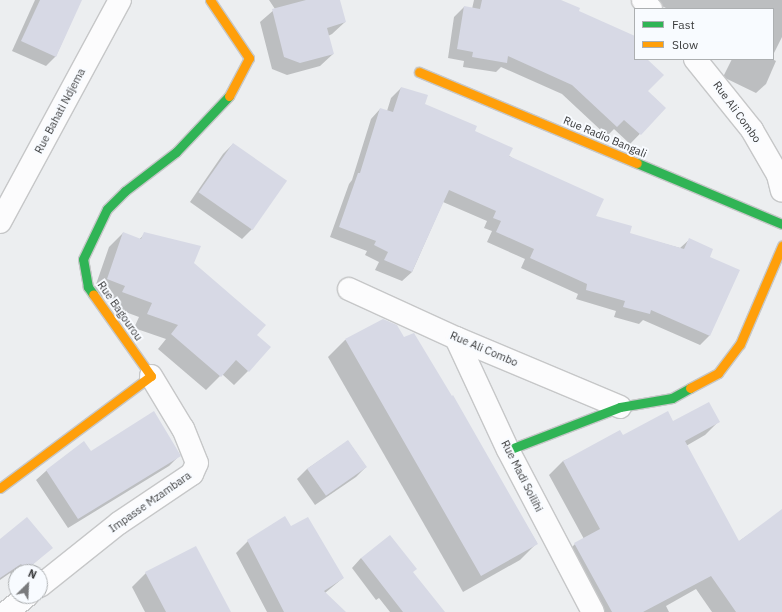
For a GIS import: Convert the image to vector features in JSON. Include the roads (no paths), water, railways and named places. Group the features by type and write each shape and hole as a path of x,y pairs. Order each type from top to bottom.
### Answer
{"street":[{"name":"Rue Bahati Ndjema","path":"0,222 120,0"},
{"name":"Rue Bagourou","path":"151,376 88,287 84,259 107,209 125,191 176,152 228,98 249,58 210,0"},
{"path":"643,0 650,8"},
{"name":"Rue Ali Combo","path":"696,60 752,130 778,175 782,191"},
{"name":"Rue Radio Bangali","path":"419,72 782,224"},
{"path":"508,450 620,407 672,398 718,373 740,344 782,246"},
{"name":"Rue Ali Combo","path":"349,289 456,338 620,407"},
{"name":"Rue Madi Soilihi","path":"456,338 508,450 593,612"},
{"path":"0,488 151,376"},
{"name":"Impasse Mzambara","path":"48,580 119,523 192,474 197,463 183,429 151,376"},
{"path":"7,612 17,604"}]}
